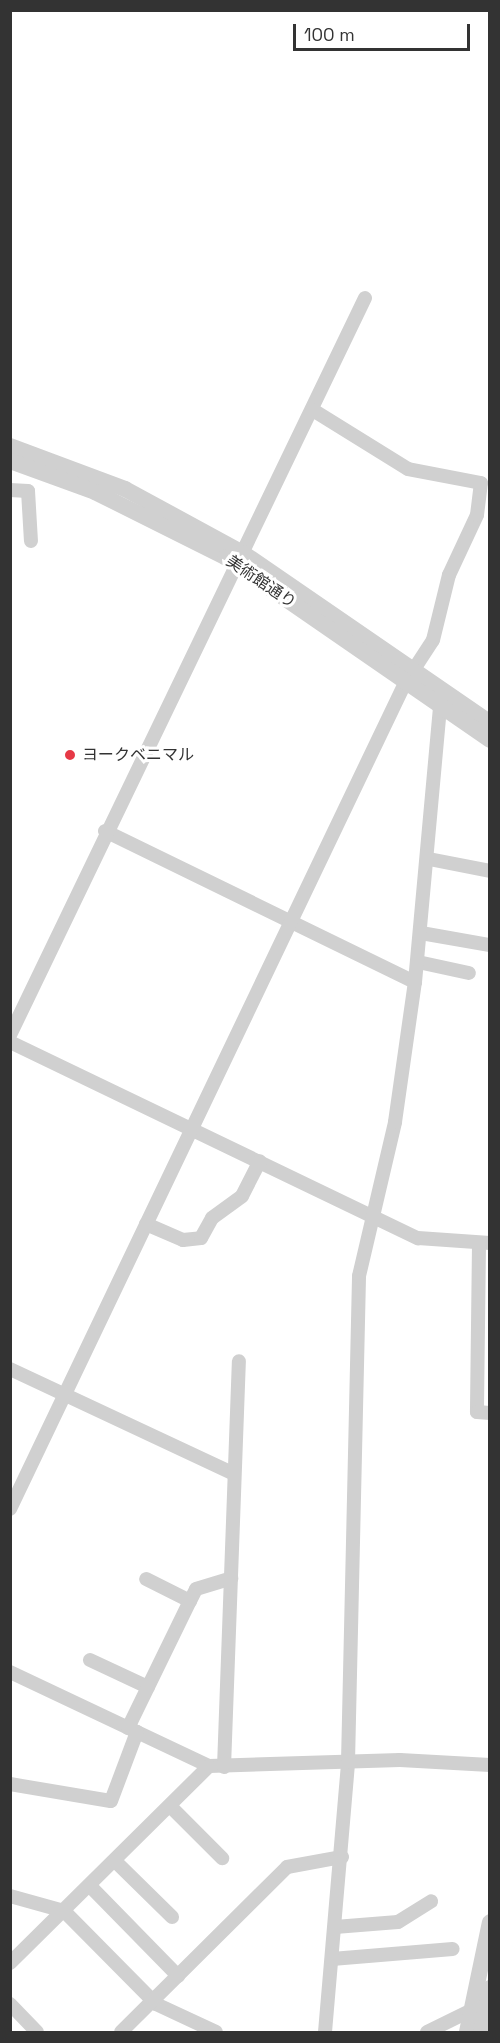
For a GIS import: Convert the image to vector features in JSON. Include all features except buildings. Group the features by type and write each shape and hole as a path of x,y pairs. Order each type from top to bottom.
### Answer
{"street":[{"path":"10,1035 105,831 313,410 365,298"},
{"path":"10,1509 409,676 433,640 449,576 477,515 482,485 408,469 313,410"},
{"name":"美術館通り","path":"10,446 125,489 240,559 409,676 489,723"},
{"name":"美術館通り","path":"10,461 136,510 240,559"},
{"path":"10,490 28,491 31,541"},
{"name":"美術館通り","path":"409,676 440,707 489,740"},
{"path":"325,2032 342,1857 348,1762 359,1276 395,1122 418,963 429,860 440,707"},
{"path":"105,831 415,982"},
{"path":"429,860 489,871"},
{"path":"421,933 489,945"},
{"path":"418,963 469,973"},
{"path":"10,1042 192,1127 418,1238 484,1243 477,1412 489,1413"},
{"path":"146,1224 183,1240 201,1238 212,1218 242,1196 260,1161"},
{"path":"224,1767 231,1578 232,1473 239,1361"},
{"path":"10,1369 232,1473"},
{"path":"10,1784 111,1801 148,1687 190,1600 196,1589 231,1578"},
{"path":"146,1579 190,1600"},
{"path":"90,1660 148,1687"},
{"path":"10,1672 209,1766 348,1762 489,1765"},
{"path":"10,1964 209,1766"},
{"path":"170,1806 222,1858"},
{"path":"121,2032 287,1867 342,1857"},
{"path":"115,1861 172,1917"},
{"path":"90,1886 178,1976"},
{"path":"10,1896 64,1911 153,2001 195,2028 216,2032"},
{"path":"335,1927 398,1922 431,1901"},
{"path":"481,2032 489,1922"},
{"path":"332,1959 453,1949"},
{"path":"427,2032 484,2001"},
{"path":"467,2032 484,2001"},
{"path":"10,2004 37,2032"}],"place":[{"name":"ヨークベニマル","path":"70,755"}]}
